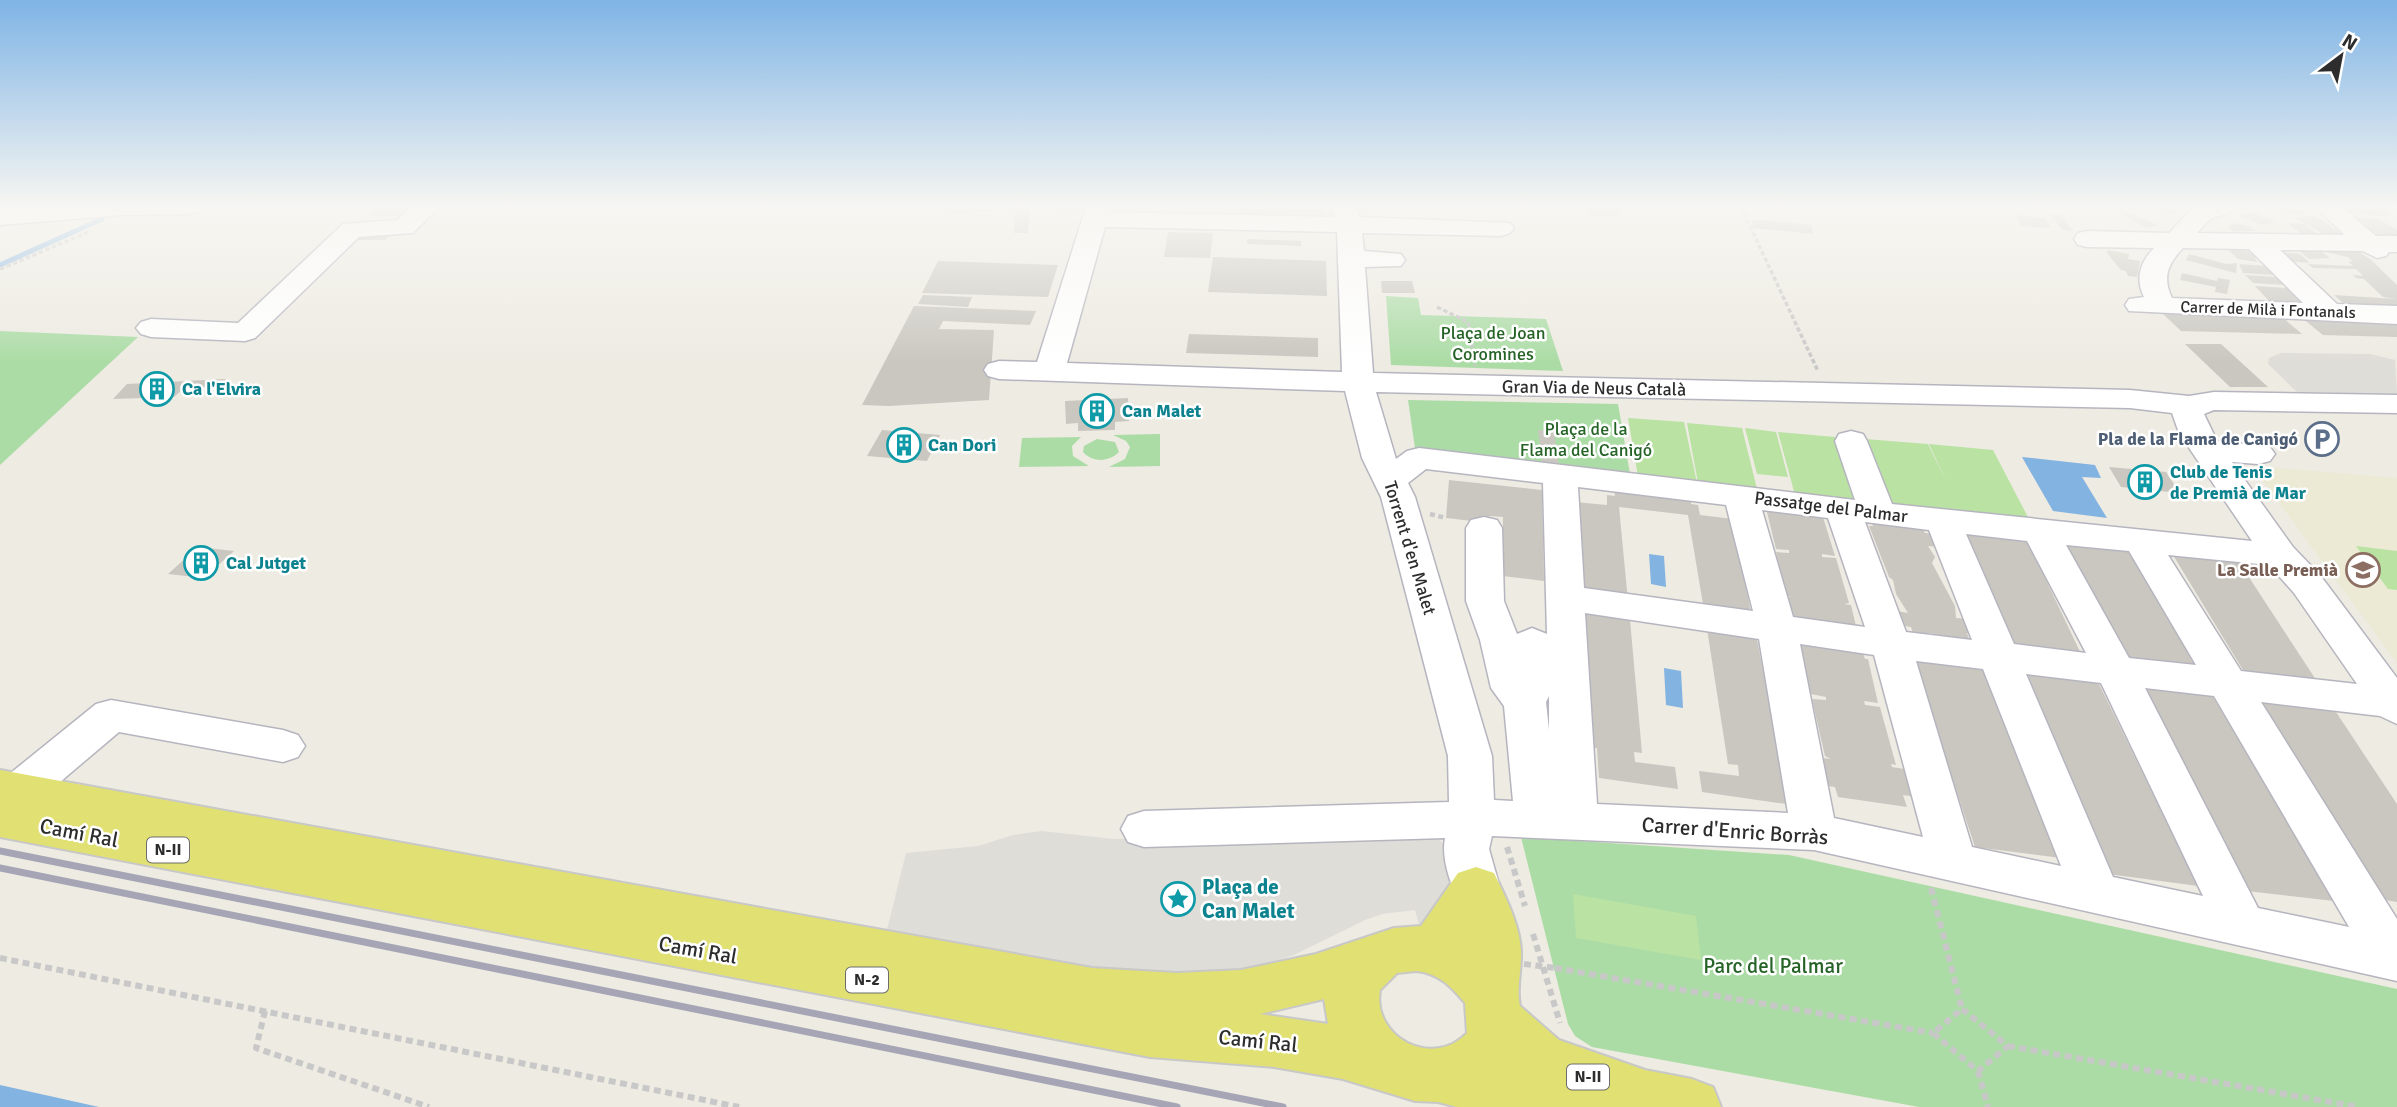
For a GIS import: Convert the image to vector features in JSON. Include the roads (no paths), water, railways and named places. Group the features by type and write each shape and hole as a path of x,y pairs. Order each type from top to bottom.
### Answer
{"main road":[{"name":"Camí Ral","path":"6,799 335,882 1150,1032 1274,1041 1343,1053 1420,1073 1544,1097 1580,1107"},
{"name":"Camí Ral","path":"6,799 1091,992 1196,998 1259,991 1406,953"},
{"path":"1406,953 1450,928 1476,888"},
{"path":"1420,1073 1476,1063 1492,1043 1503,993 1496,951 1476,888"},
{"name":"N-II","path":"1420,1073 1383,1061 1366,1045 1352,1018 1351,996 1358,977 1406,953 1444,953 1503,993 1540,1059 1645,1098 1692,1107"}],"street":[{"path":"151,328 245,332 321,259"},
{"path":"1049,372 1083,259"},
{"name":"Torrent d'en Malet","path":"1300,259 1358,382 1379,458 1398,497 1470,756 1472,820 1466,849 1476,888"},
{"path":"1386,259 1392,260"},
{"name":"Carrer de Milà i Fontanals","path":"2158,259 2150,305 2397,314"},
{"path":"2273,259 2329,312"},
{"name":"Gran Via de Neus Català","path":"999,370 1358,382 2130,399 2195,425"},
{"path":"2195,425 2214,401 2397,404"},
{"path":"2195,425 2258,454"},
{"path":"2195,425 2280,555 2307,584 2395,706"},
{"path":"1851,441 1859,510 1942,874"},
{"name":"Passatge del Palmar","path":"1390,481 1419,458 1943,521 2280,555"},
{"path":"1484,528 1485,601 1500,640 1512,688 1524,702 1535,796 1556,820 1574,807 1560,474"},
{"path":"1741,497 1777,628 1814,832"},
{"path":"1943,521 2096,894"},
{"path":"2040,531 2116,671 2242,925"},
{"path":"2142,542 2396,958"},
{"path":"1565,598 1891,644 2395,706"},
{"path":"1524,702 1532,687 1531,642"},
{"path":"6,799 111,715 284,746"},
{"name":"Carrer d'Enric Borràs","path":"1144,829 1556,820 1814,832 1942,874 2096,894 2396,958"}],"water":[{"path":"2022,457 2095,465 2101,478 2082,477 2107,518 2053,511"},
{"path":"1649,554 1664,556 1666,587 1651,584"},
{"path":"1664,668 1681,671 1683,708 1666,705"},
{"path":"0,1085 99,1107 0,1107"}],"waterway":[{"path":"0,265 14,259"}],"railway":[{"path":"0,851 1283,1107"},
{"path":"0,868 1177,1107"}],"place":[{"name":"Ca l'Elvira","path":"157,389"},
{"name":"Can Malet","path":"1097,411"},
{"name":"Pla de la Flama de Canigó","path":"2322,439"},
{"name":"Can Dori","path":"904,445"},
{"name":"Club de Tenis de Premià de Mar","path":"2145,482"},
{"name":"Cal Jutget","path":"201,563"},
{"name":"La Salle Premià","path":"2363,570"},
{"name":"Plaça de Can Malet","path":"1178,899"}],"park label":[{"name":"Plaça de Joan Coromines","path":"1493,343"},
{"name":"Plaça de la Flama del Canigó","path":"1586,439"},
{"name":"Parc del Palmar","path":"1773,966"}]}
